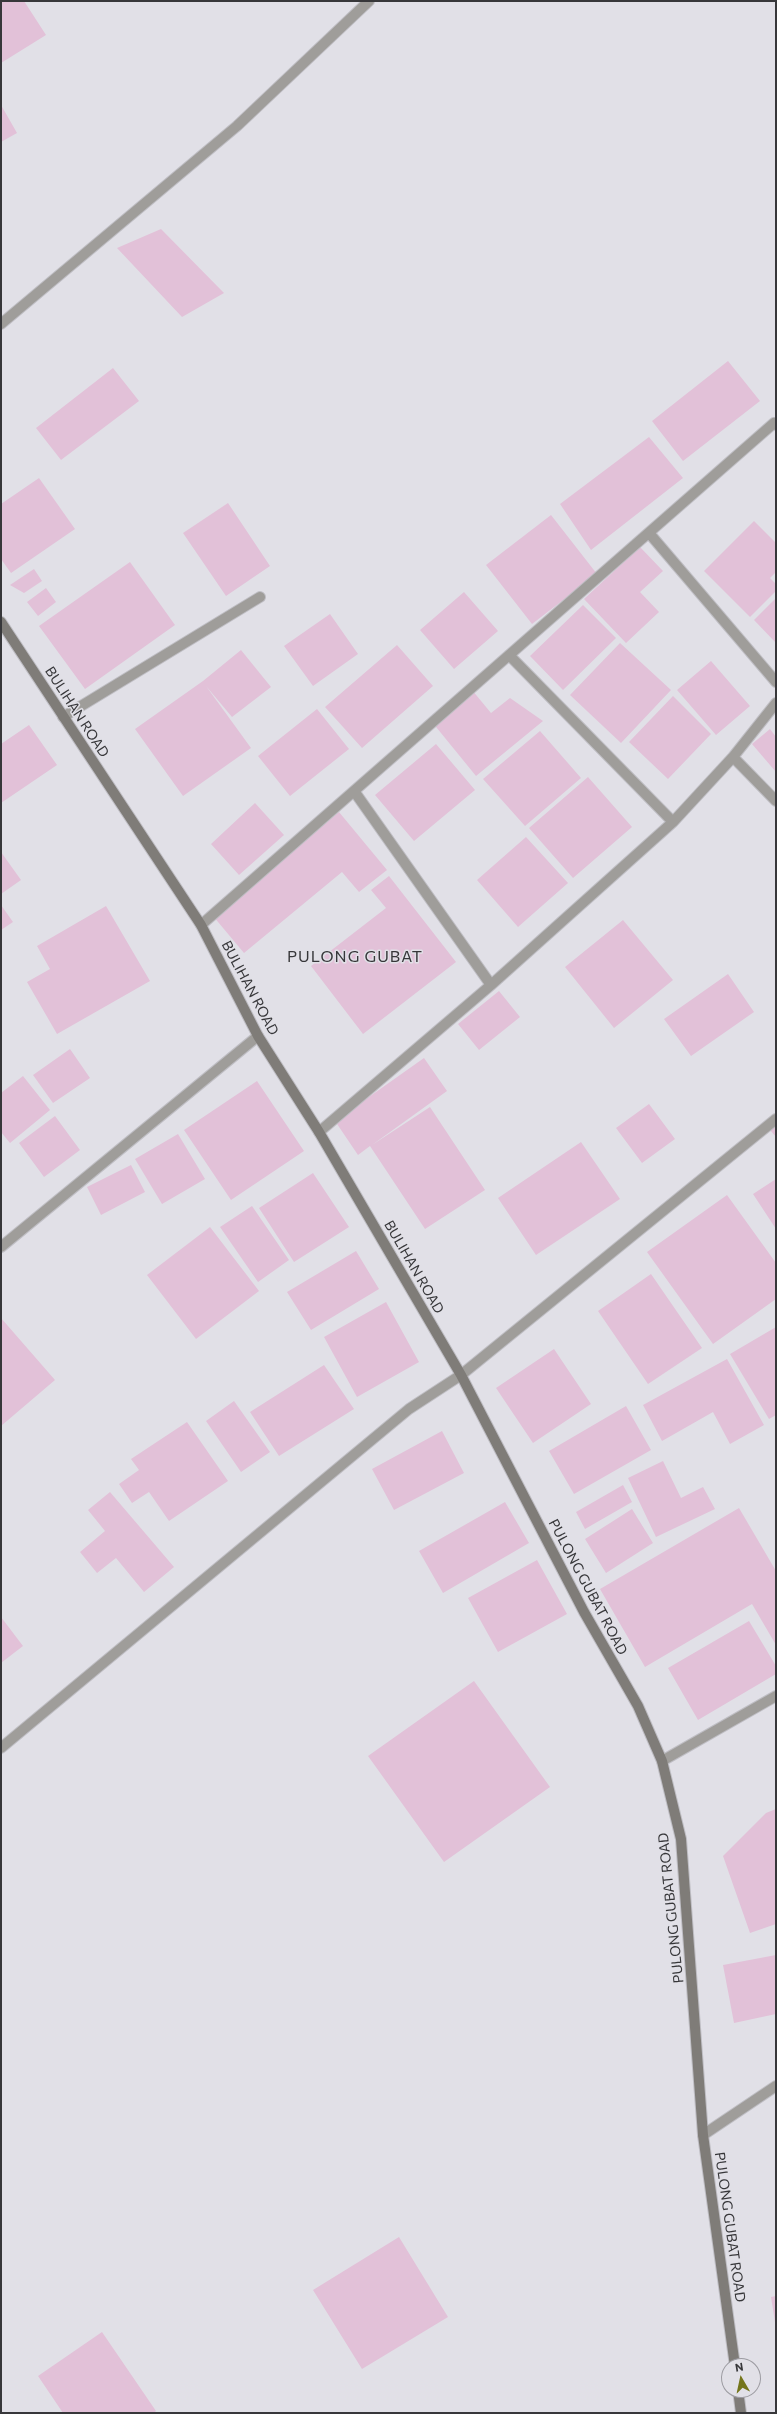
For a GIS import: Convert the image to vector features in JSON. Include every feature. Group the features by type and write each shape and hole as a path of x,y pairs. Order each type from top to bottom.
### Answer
{"main road":[{"name":"BULIHAN ROAD","path":"1,622 201,925 258,1036 319,1132 461,1375"},
{"name":"PULONG GUBAT ROAD","path":"461,1375 584,1612 638,1706 662,1761 680,1839 703,2135 734,2358"},
{"path":"739,2398 741,2413"}],"street":[{"path":"1,324 237,126 369,1"},
{"path":"201,925 774,423 776,425"},
{"path":"649,533 776,682"},
{"path":"63,716 260,597"},
{"path":"509,655 673,822"},
{"path":"319,1132 491,985 673,822 733,757 776,703"},
{"path":"733,757 776,801"},
{"path":"354,790 491,985"},
{"path":"1,1247 258,1036"},
{"path":"1,1748 409,1409 461,1375 776,1118"},
{"path":"662,1761 776,1696"},
{"path":"703,2135 776,2086"}],"building":[{"path":"1,1 24,1 46,35 1,63"},
{"path":"1,105 17,133 1,142"},
{"path":"161,229 224,293 182,317 117,248"},
{"path":"728,361 760,401 683,461 652,421"},
{"path":"113,368 139,401 61,460 36,428"},
{"path":"649,437 683,478 591,550 560,504"},
{"path":"39,478 75,529 11,573 1,559 1,504"},
{"path":"228,503 270,566 226,596 183,533"},
{"path":"551,515 597,574 532,624 486,565"},
{"path":"754,521 776,543 776,572 770,578 776,584 776,591 750,617 704,571"},
{"path":"640,547 663,571 640,592 659,612 626,643 584,599"},
{"path":"130,562 175,625 85,689 39,626"},
{"path":"34,569 42,581 24,593 10,585"},
{"path":"46,588 56,602 38,616 27,602"},
{"path":"464,592 498,631 454,669 420,630"},
{"path":"776,598 776,643 754,620"},
{"path":"583,605 616,638 563,690 530,656"},
{"path":"330,614 358,654 313,686 284,646"},
{"path":"620,643 671,690 621,743 570,695"},
{"path":"397,645 433,686 362,748 325,707"},
{"path":"241,650 271,687 232,717 206,686 251,748 183,796 135,729 203,681"},
{"path":"711,661 750,706 716,735 677,690"},
{"path":"472,690 491,713 510,698 543,721 476,776 432,722"},
{"path":"673,696 711,734 668,779 629,742"},
{"path":"317,709 349,749 290,796 258,756"},
{"path":"29,725 57,765 1,803 1,744"},
{"path":"770,729 776,737 776,772 752,744"},
{"path":"540,731 581,778 525,826 483,779"},
{"path":"436,744 475,790 414,841 375,795"},
{"path":"588,777 632,827 573,878 529,828"},
{"path":"255,803 284,835 239,875 211,844"},
{"path":"339,812 387,870 359,892 342,872 244,953 213,916"},
{"path":"526,837 568,883 518,927 477,880"},
{"path":"1,852 21,880 1,894"},
{"path":"389,876 456,962 363,1034 311,966 386,908 371,890"},
{"path":"1,905 13,922 1,930"},
{"path":"106,906 150,981 57,1034 27,982 50,969 37,946"},
{"path":"623,920 673,980 614,1028 565,967"},
{"path":"728,974 754,1012 691,1056 664,1019"},
{"path":"499,991 520,1017 479,1050 458,1024"},
{"path":"70,1049 90,1078 53,1103 33,1075"},
{"path":"424,1058 447,1091 372,1145 430,1107 485,1190 425,1229 370,1146 358,1155 335,1121"},
{"path":"23,1076 50,1110 10,1143 1,1132 1,1093"},
{"path":"257,1081 304,1151 231,1200 184,1130"},
{"path":"649,1104 675,1139 642,1163 616,1128"},
{"path":"55,1116 80,1150 44,1177 19,1143"},
{"path":"776,1125 776,1137 770,1130"},
{"path":"178,1134 205,1179 162,1204 135,1159"},
{"path":"581,1142 620,1199 536,1255 498,1198"},
{"path":"131,1165 145,1192 101,1215 87,1187"},
{"path":"313,1173 349,1227 294,1262 259,1208"},
{"path":"776,1179 776,1229 753,1194"},
{"path":"727,1195 776,1263 776,1299 713,1344 647,1252"},
{"path":"252,1206 289,1260 258,1282 220,1227"},
{"path":"210,1227 259,1291 196,1339 147,1275"},
{"path":"356,1251 379,1289 311,1330 287,1292"},
{"path":"651,1274 702,1348 648,1384 598,1311"},
{"path":"386,1302 419,1362 357,1397 324,1337"},
{"path":"1,1318 55,1380 1,1426"},
{"path":"776,1327 776,1415 769,1419 730,1354"},
{"path":"554,1349 591,1404 533,1443 496,1388"},
{"path":"727,1359 764,1425 730,1444 713,1412 662,1441 643,1405"},
{"path":"324,1365 354,1409 279,1456 250,1412"},
{"path":"234,1401 270,1452 241,1472 206,1421"},
{"path":"626,1406 651,1450 574,1494 549,1451"},
{"path":"187,1422 228,1481 169,1521 149,1492 132,1503 119,1484 139,1470 131,1459"},
{"path":"442,1431 464,1473 394,1510 372,1469"},
{"path":"663,1461 681,1498 703,1487 715,1509 656,1537 628,1478"},
{"path":"623,1485 632,1502 585,1529 576,1512"},
{"path":"110,1492 174,1567 144,1592 116,1558 97,1573 80,1552 105,1531 88,1510"},
{"path":"505,1502 529,1543 443,1593 419,1551"},
{"path":"739,1508 776,1571 776,1645 752,1604 645,1667 600,1589"},
{"path":"632,1509 653,1543 606,1573 585,1539"},
{"path":"537,1560 567,1614 498,1652 468,1598"},
{"path":"1,1617 23,1646 1,1663"},
{"path":"749,1621 776,1666 776,1674 698,1720 668,1668"},
{"path":"474,1681 550,1787 444,1862 368,1756"},
{"path":"776,1809 776,1924 750,1933 723,1856 766,1813"},
{"path":"776,1955 776,2014 734,2023 723,1965"},
{"path":"399,2237 448,2317 362,2369 313,2290"},
{"path":"776,2296 776,2322 775,2322 771,2297"},
{"path":"102,2332 156,2411 154,2413 63,2413 38,2376"}],"district":[{"name":"PULONG GUBAT","path":"355,957"}]}
